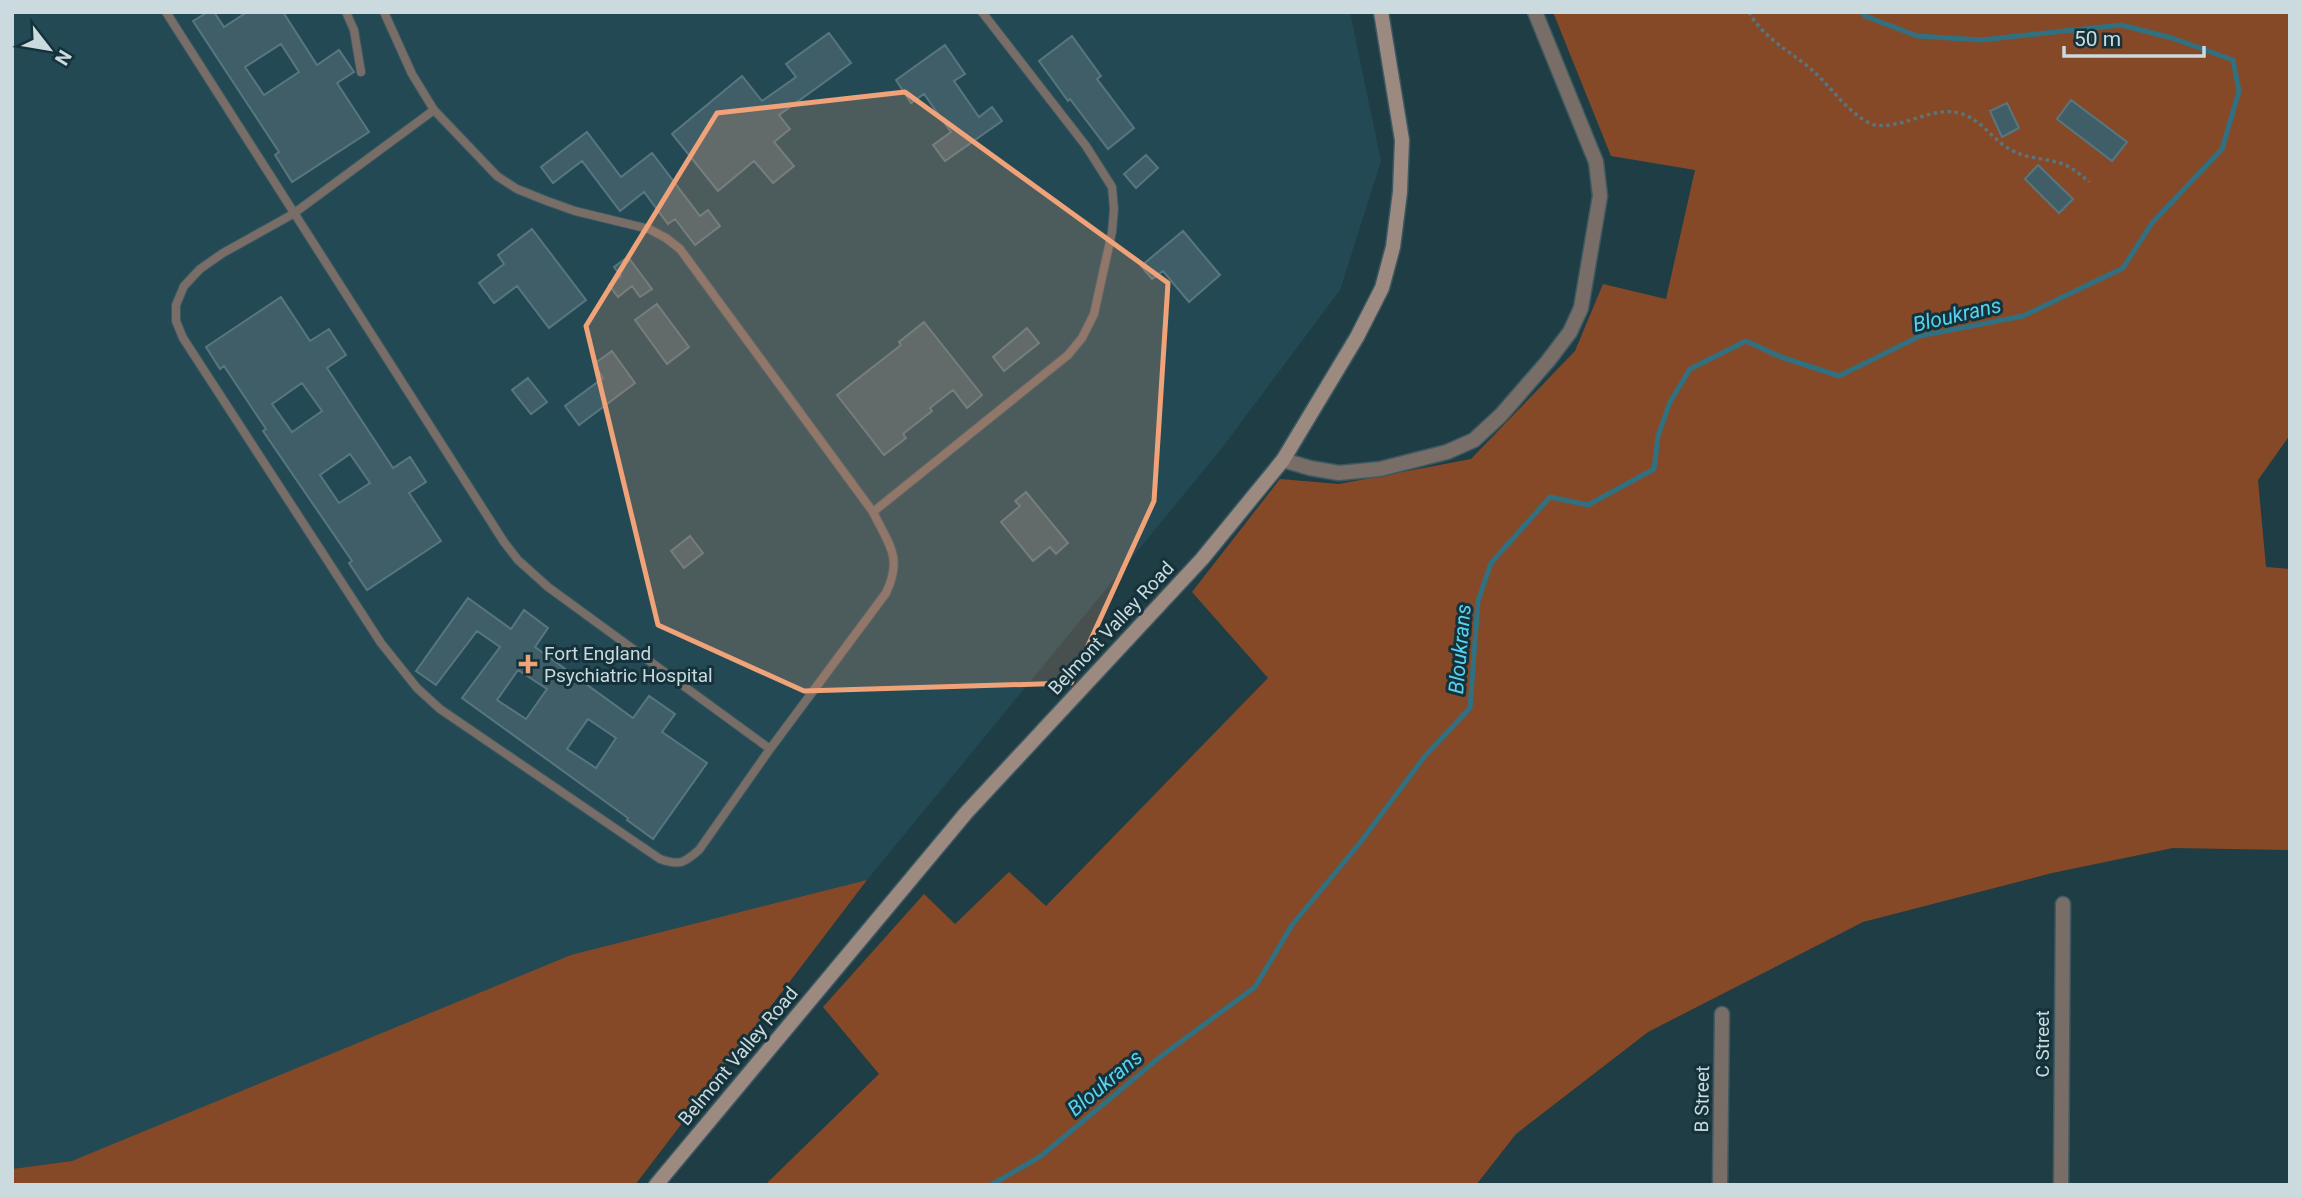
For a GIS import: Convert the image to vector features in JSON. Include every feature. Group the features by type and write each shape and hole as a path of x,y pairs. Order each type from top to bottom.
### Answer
{"street":[{"name":"Belmont Valley Road","path":"656,1185 966,813 1202,559 1283,460 1357,337 1382,288 1393,247 1400,192 1402,140 1381,12"},
{"path":"1283,460 1339,473 1380,469 1447,452 1474,440 1501,415 1570,332 1581,309 1600,196 1596,162 1535,12"},
{"name":"C Street","path":"2061,1185 2063,904"},
{"name":"B Street","path":"1720,1185 1722,1014"}],"lane":[{"path":"166,12 504,542 548,587 770,749"},
{"path":"346,12 354,30 361,72"},
{"path":"384,12 412,74 434,110 497,176 517,189 576,211 649,229 680,250 873,512 892,549 895,563 893,578 886,593 699,850 686,862 673,864 660,859 440,709 417,688 381,643 183,338 176,321 176,305 184,286 200,269 293,214 434,110"},
{"path":"873,512 1069,355 1082,338 1094,314 1112,232 1112,187 1086,146 982,12"}],"path":[{"path":"1749,12 1778,44 1812,70 1856,115 1872,125 1891,126 1947,112 1961,113 2009,149 2022,155 2063,164 2089,182"}],"highlighted area":[{"path":"905,92 1168,283 1154,501 1071,683 804,691 658,625 586,326 717,113"}],"shaded area":[{"name":"Fort England Psychiatric Hospital","path":"12,12 1350,12 1381,161 1340,290 1222,448 867,880 739,918 72,1161 12,1169"},
{"path":"1553,12 2290,12 2290,435 2258,480 2266,567 2290,569 2290,850 2173,848 2052,873 1863,922 1648,1032 1516,1134 1476,1185 765,1185 879,1074 823,1007 924,894 955,924 1009,872 1046,906 1268,678 1192,592 1280,479 1339,484 1471,459 1575,351 1603,284 1666,299 1695,170 1611,156"},
{"path":"867,880 635,1185 12,1185 12,1169 72,1161 571,955"}],"building":[{"path":"208,12 214,12 224,27 247,12 283,12 317,65 339,50 354,72 337,83 369,132 292,182 275,155 279,152 193,21","holes":["281,44 299,72 264,95 245,67"]},
{"path":"829,33 851,63 779,115 790,129 774,142 794,166 773,183 754,161 718,191 672,134 742,76 762,101 796,77 786,64"},
{"path":"1072,36 1101,76 1097,79 1134,128 1108,149 1039,61"},
{"path":"945,45 965,74 954,81 979,117 992,107 1002,121 945,161 933,145 951,132 924,94 911,103 896,80"},
{"path":"2071,100 2127,142 2112,161 2057,119"},
{"path":"2007,103 2019,128 2002,137 1990,111"},
{"path":"587,132 621,177 652,153 700,216 708,210 720,226 695,245 675,219 668,224 644,192 620,211 582,161 553,183 541,167"},
{"path":"1146,155 1158,168 1136,188 1124,174"},
{"path":"2038,165 2073,199 2059,213 2025,179"},
{"path":"532,229 586,300 549,328 517,286 494,303 479,283 504,264 498,255"},
{"path":"1183,231 1220,275 1189,302 1163,271 1152,279 1141,266"},
{"path":"628,257 652,289 640,297 632,286 618,297 609,285 621,276 614,267"},
{"path":"281,297 310,341 329,329 346,355 327,368 393,468 410,457 426,482 409,493 441,541 367,590 349,563 352,561 263,431 266,429 224,366 220,369 206,347","holes":["302,383 322,411 292,432 272,404","350,454 370,483 339,503 320,475"]},
{"path":"657,304 689,347 667,364 635,320"},
{"path":"924,322 982,395 967,408 953,390 903,434 906,438 884,455 837,395 901,345 899,342"},
{"path":"1027,328 1039,343 1004,371 993,357"},
{"path":"612,351 635,383 579,425 565,406 603,378 594,364"},
{"path":"528,378 547,402 531,414 512,390"},
{"path":"1026,492 1068,543 1056,554 1050,547 1033,561 1001,522 1020,506 1015,501"},
{"path":"690,536 703,553 684,568 671,551"},
{"path":"468,598 511,629 524,610 548,628 535,647 633,718 649,696 675,714 662,732 707,763 653,839 462,698 500,647 477,631 436,685 416,671","holes":["518,670 547,689 526,719 497,700","588,719 616,738 596,768 567,749"]}],"waterway":[{"name":"Bloukrans","path":"991,1185 1041,1156 1160,1057 1255,987 1292,925 1359,844 1425,756 1470,708 1478,601 1491,563 1550,497 1588,505 1654,469 1658,436 1670,402 1690,369 1746,341 1781,357 1839,376 1920,336 2023,316 2123,268 2152,223 2222,149 2239,91 2233,60 2172,38 2121,25 1981,40 1917,36 1865,16 1862,12"}],"place":[{"name":"Fort England Psychiatric Hospital","path":"528,664"}]}
